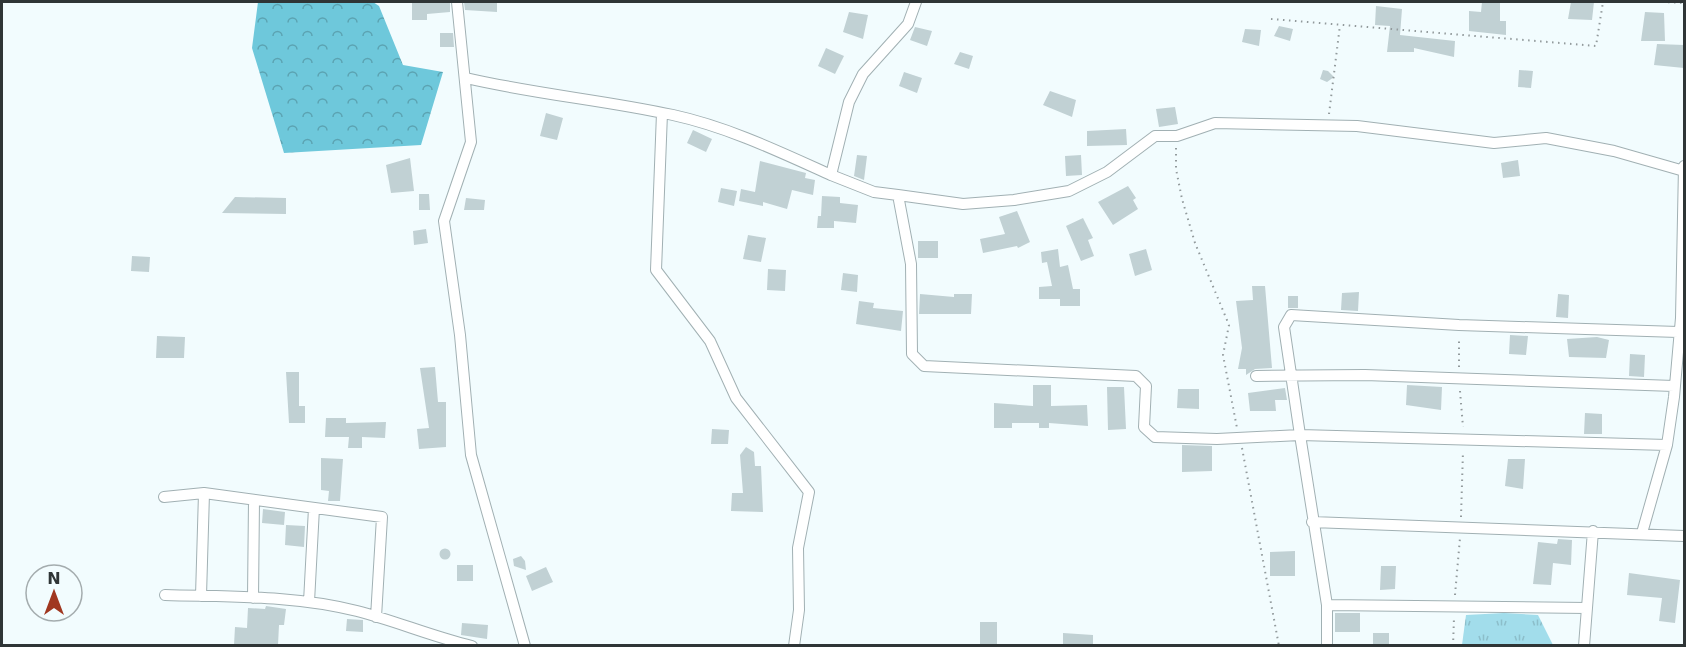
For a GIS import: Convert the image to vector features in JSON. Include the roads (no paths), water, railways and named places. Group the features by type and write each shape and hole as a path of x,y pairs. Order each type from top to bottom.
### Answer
{"street":[{"path":"457,2 471,142 444,221 460,335 471,455 525,645"},
{"path":"831,175 849,102 863,74 908,24 916,2"},
{"path":"465,78 662,113 753,140 874,192 963,204 1014,200 1069,191 1107,172 1155,136 1177,136 1215,123 1357,126 1494,143 1546,138 1684,168 1683,318 1678,332 1667,445 1642,533"},
{"path":"662,113 656,270 710,341 736,398 809,492 798,548 798,610 794,645"},
{"path":"898,195 911,264 912,354 924,366 1136,376 1146,386 1144,427 1155,437 1300,435 1667,445"},
{"path":"1327,645 1327,604 1312,522 1293,376 1284,327 1291,315 1459,325 1678,332"},
{"path":"1256,376 1458,378 1674,386"},
{"path":"201,596 204,493"},
{"path":"164,496 204,493 382,517 376,617"},
{"path":"253,598 254,500"},
{"path":"309,602 314,508"},
{"path":"1312,522 1684,536"},
{"path":"1584,645 1593,531"},
{"path":"165,595 309,602 376,617 442,639 472,645"},
{"path":"1327,604 1587,608"}]}
